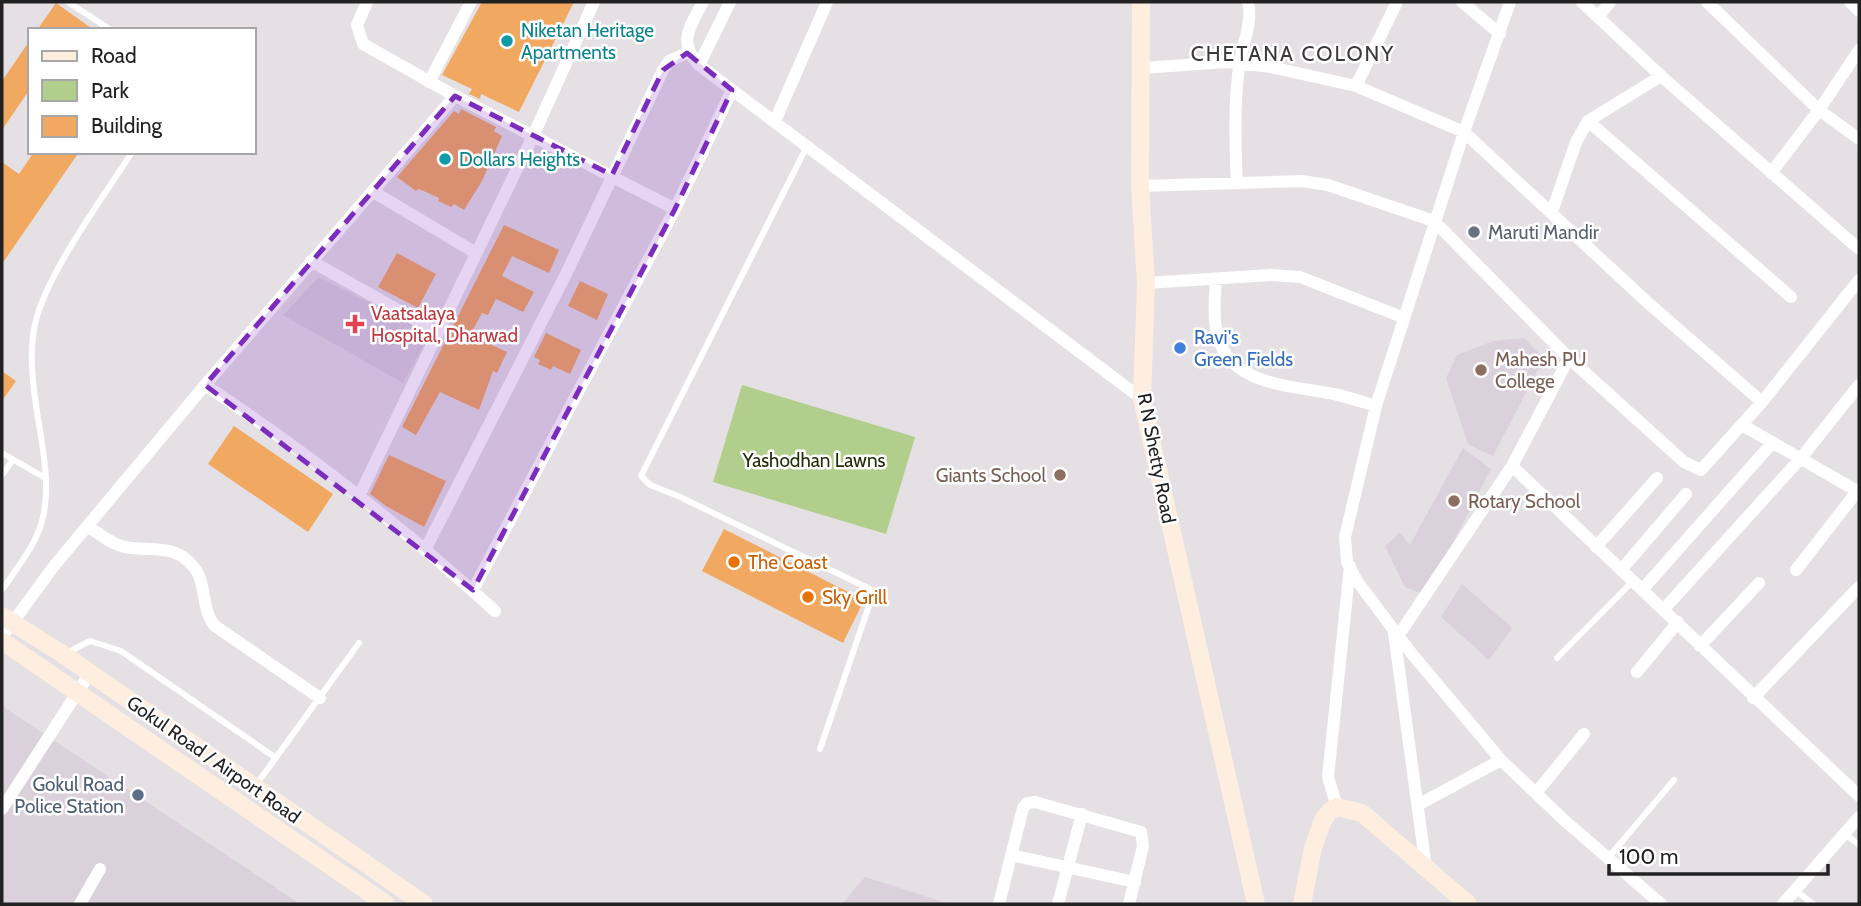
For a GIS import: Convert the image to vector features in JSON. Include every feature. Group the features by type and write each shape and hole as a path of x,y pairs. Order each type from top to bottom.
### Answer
{"street":[{"path":"367,2 357,25 363,44 455,96 675,209"},
{"path":"429,82 471,2"},
{"path":"358,498 533,136 594,2"},
{"path":"687,53 690,29 703,2"},
{"path":"699,65 730,2"},
{"path":"775,121 827,2"},
{"name":"R N Shetty Road","path":"1141,2 1143,68 1140,186 1146,283 1142,400 1256,904"},
{"path":"1237,183 1233,124 1239,64 1251,13 1248,2"},
{"path":"1356,86 1398,2"},
{"path":"1462,2 1500,34"},
{"path":"1337,807 1328,776 1350,566 1345,537 1376,406 1402,317 1510,2"},
{"path":"1582,2 1661,76 1859,249"},
{"path":"1599,16 1610,2"},
{"path":"1707,2 1819,110 1859,139"},
{"path":"1850,2 1859,11"},
{"path":"1770,173 1819,110 1859,50"},
{"path":"687,53 699,65 1142,400"},
{"path":"425,550 566,274 663,70 669,61 687,53"},
{"path":"1143,68 1239,64 1271,67 1356,86 1464,132 1647,302 1762,402"},
{"path":"1552,212 1576,142 1588,121 1661,76"},
{"path":"473,590 675,209 732,90"},
{"path":"4,629 205,385 455,96"},
{"path":"1588,121 1791,297"},
{"path":"1140,186 1301,181 1328,185 1434,221 1569,358 1694,469 1701,470 1762,402 1859,280"},
{"path":"372,191 476,253"},
{"path":"311,261 437,332"},
{"path":"1146,283 1271,275 1300,276 1402,317"},
{"path":"1216,279 1216,331 1224,352 1241,370 1262,382 1335,394 1376,406"},
{"path":"1426,868 1396,632 1512,466 1569,358"},
{"path":"205,385 282,439 425,550 495,611"},
{"path":"1664,610 1801,458 1859,385"},
{"path":"1742,425 1859,491 1796,570"},
{"path":"1638,586 1773,442"},
{"path":"1512,466 1859,796"},
{"path":"1596,547 1657,478"},
{"path":"1621,570 1686,494"},
{"path":"87,526 125,547 172,550 191,563 199,575 208,614 215,626 320,698"},
{"path":"1350,566 1396,632 1501,760 1661,904"},
{"path":"1700,646 1759,583"},
{"path":"1753,698 1859,586"},
{"path":"1637,672 1678,622"},
{"name":"Gokul Road / Airport Road","path":"4,629 64,655 424,904"},
{"name":"Gokul Road / Airport Road","path":"4,629 77,692 386,904"},
{"path":"2,809 7,787 90,673"},
{"path":"1536,793 1584,734"},
{"path":"1418,805 1501,760"},
{"path":"999,904 1023,808 1027,803 1082,814 1141,832 1143,846 1129,904"},
{"path":"1337,807 1362,813 1468,904"},
{"path":"1301,904 1313,848 1323,820 1337,807"},
{"path":"1058,904 1082,814"},
{"path":"1783,904 1859,817"},
{"path":"1011,855 1135,882"},
{"path":"80,904 100,869"}],"lane":[{"path":"68,2 108,28"},
{"path":"807,146 641,476 650,485 874,591 820,749"},
{"path":"2,590 42,523 46,500 33,398 31,360 35,325 44,296 131,154"},
{"path":"2,453 45,478"},
{"path":"2,475 13,460"},
{"path":"1557,658 1638,586"},
{"path":"64,655 90,641 121,651 276,758"},
{"path":"255,786 359,643"},
{"path":"1608,858 1674,780"},
{"path":"1844,832 1859,845"},
{"path":"1796,890 1813,904"}],"highlighted area":[{"path":"687,53 732,90 675,209 473,590 205,385 455,96 612,175 663,70"}],"shaded area":[{"name":"Vaatsalaya Hospital, Dharwad","path":"319,277 430,334 403,383 283,315"},
{"name":"Mahesh PU College","path":"1524,338 1544,358 1493,456 1468,444 1446,378 1457,355 1493,341"},
{"name":"Rotary School","path":"1463,448 1491,469 1426,595 1405,587 1385,546 1400,533 1410,545"},
{"path":"1462,584 1512,628 1489,660 1441,617"},
{"path":"2,705 11,712 300,904 2,904"},
{"path":"865,877 950,904 842,904"}],"green space":[{"name":"Yashodhan Lawns","path":"742,385 915,437 886,534 713,482"}],"building":[{"name":"Niketan Heritage Apartments","path":"482,2 574,2 519,112 481,94 480,99 469,94 472,89 442,75"},
{"path":"56,3 91,28 38,28"},
{"path":"28,43 28,92 2,130 2,81"},
{"name":"Dollars Heights","path":"461,109 496,127 494,131 502,136 482,181 464,210 454,204 451,207 438,201 439,198 419,189 416,191 397,177 454,111 459,114"},
{"path":"33,154 78,154 2,264 2,162 19,174"},
{"path":"504,225 559,250 549,273 512,256 502,276 534,292 523,312 496,299 488,315 482,313 470,335 507,352 497,373 493,371 479,410 440,392 416,435 402,427"},
{"path":"397,253 436,274 418,308 378,287"},
{"path":"580,281 608,294 597,320 568,306"},
{"path":"546,333 581,350 570,374 553,366 551,370 538,364 540,360 534,357"},
{"path":"2,371 16,381 2,401"},
{"path":"234,426 333,494 308,532 208,464"},
{"path":"389,455 446,481 424,527 370,494"},
{"path":"724,529 864,600 843,643 702,571"}],"place":[{"name":"Niketan Heritage Apartments","path":"507,41"},
{"name":"Dollars Heights","path":"445,159"},
{"name":"Maruti Mandir","path":"1474,232"},
{"name":"Vaatsalaya Hospital, Dharwad","path":"355,324"},
{"name":"Ravi's Green Fields","path":"1180,348"},
{"name":"Mahesh PU College","path":"1481,370"},
{"name":"Giants School","path":"1060,475"},
{"name":"Rotary School","path":"1454,501"},
{"name":"The Coast","path":"734,562"},
{"name":"Sky Grill","path":"808,597"},
{"name":"Gokul Road Police Station","path":"138,795"}],"district":[{"name":"CHETANA COLONY","path":"1293,54"}]}
